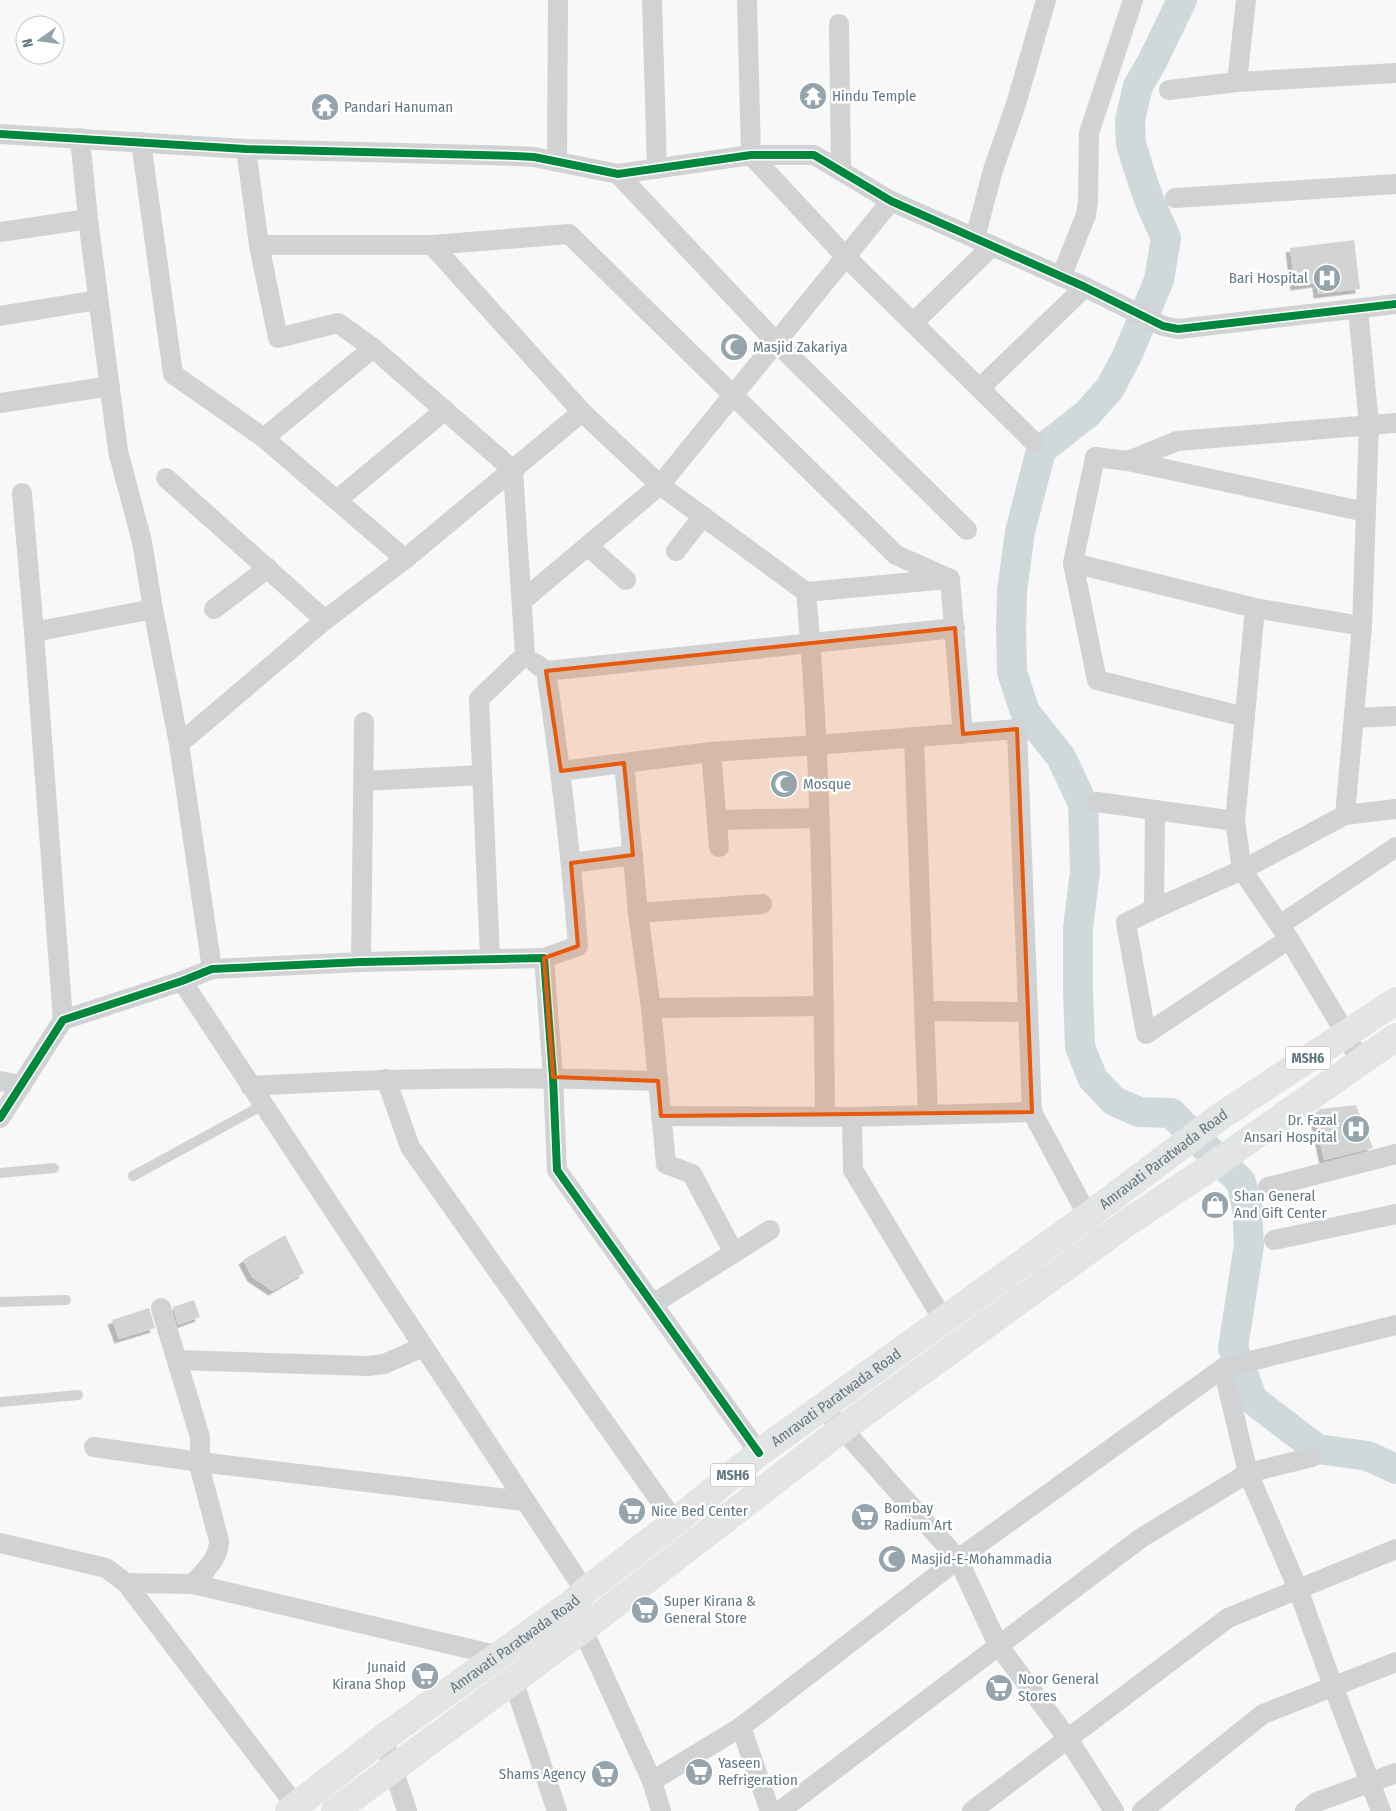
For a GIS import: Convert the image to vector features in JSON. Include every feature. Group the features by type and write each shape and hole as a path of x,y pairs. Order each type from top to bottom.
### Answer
{"main road":[{"name":"Amravati Paratwada Road","path":"292,1808 383,1738 500,1656 578,1597 759,1454 1088,1216 1221,1116 1396,1001"},
{"name":"Amravati Paratwada Road","path":"335,1811 583,1629 842,1429 1128,1222 1205,1171 1396,1037"}],"street":[{"path":"557,162 558,0"},
{"path":"652,0 657,169"},
{"path":"747,0 751,155 846,257 1034,442"},
{"path":"913,323 984,242 993,170 1016,104 1046,0"},
{"path":"1061,277 1087,208 1089,133 1133,0"},
{"path":"1237,82 1246,0"},
{"path":"839,24 841,171"},
{"path":"1169,90 1237,82 1396,73"},
{"path":"0,134 246,149 515,156 618,174 751,155 814,155 891,201 1085,287 1163,326 1178,329 1396,304"},
{"path":"80,138 88,219 118,451 142,542 179,744 212,969"},
{"path":"141,142 173,374 264,438 405,560"},
{"path":"246,149 259,245 278,338 338,323 373,348 513,470 525,655 479,699 490,958"},
{"path":"618,174 776,342 967,530"},
{"path":"1175,198 1396,184"},
{"path":"522,601 660,485 891,201"},
{"path":"0,232 88,219"},
{"path":"259,245 432,245 569,234 896,555 950,579"},
{"path":"432,245 582,412 660,485 806,592 950,579"},
{"path":"980,388 1085,287"},
{"path":"0,316 98,300"},
{"path":"1345,815 1362,626 1369,425 1358,309"},
{"path":"264,438 373,348"},
{"path":"0,403 110,386"},
{"path":"336,500 445,410"},
{"path":"179,744 325,620 405,560 582,412"},
{"path":"1128,461 1177,441 1396,423"},
{"path":"1245,717 1097,680 1073,563 1096,457 1128,461 1366,512"},
{"path":"166,478 325,620"},
{"path":"0,1118 63,1020 22,493"},
{"path":"676,551 702,516"},
{"path":"588,546 626,580"},
{"path":"1073,563 1255,608 1362,626"},
{"path":"214,608 268,568"},
{"path":"950,579 963,734"},
{"path":"806,592 811,643 819,818 825,1117"},
{"path":"1255,608 1235,821 1242,870 1285,932 1346,1034 1360,1062"},
{"path":"34,632 153,609"},
{"path":"525,655 546,671 955,628"},
{"path":"63,1020 182,981 212,969 361,962 544,958 578,946 561,770 546,671"},
{"path":"1354,718 1396,716"},
{"path":"361,962 364,722"},
{"path":"561,770 711,752 1017,729 1032,1112 1088,1216"},
{"path":"914,738 928,1114"},
{"path":"711,752 719,846"},
{"path":"624,763 638,913 651,1008 666,1164 692,1174 734,1253"},
{"path":"364,781 482,775"},
{"path":"1097,802 1235,821"},
{"path":"1396,809 1345,815 1242,870 1126,923 1146,1034 1285,932 1396,847"},
{"path":"1154,909 1155,810"},
{"path":"717,820 819,818"},
{"path":"571,863 633,855"},
{"path":"638,913 762,904"},
{"path":"544,958 553,1077 557,1170 759,1454"},
{"path":"182,981 524,1501 578,1597 583,1629 652,1780 661,1811"},
{"path":"651,1008 824,1006"},
{"path":"924,1011 1028,1012"},
{"path":"250,1086 386,1079 553,1077 658,1081"},
{"path":"386,1079 410,1147 674,1522"},
{"path":"0,1081 22,1085"},
{"path":"661,1116 852,1117 1032,1112"},
{"path":"852,1117 853,1170 944,1321"},
{"path":"1268,1186 1396,1154"},
{"path":"1274,1240 1396,1214"},
{"path":"653,1304 770,1230"},
{"path":"161,1308 200,1437 200,1462 218,1541 219,1551 193,1584"},
{"path":"652,1780 741,1727 958,1560 1228,1366 1396,1325"},
{"path":"177,1360 368,1366 384,1364 423,1347"},
{"path":"1228,1366 1248,1473 1298,1589 1381,1811"},
{"path":"823,1407 958,1560 998,1645 1068,1739 1114,1811"},
{"path":"94,1448 524,1501"},
{"path":"780,1811 1141,1538 1248,1473 1312,1456"},
{"path":"0,1543 106,1568 126,1584 292,1808"},
{"path":"972,1811 1228,1618 1396,1549"},
{"path":"126,1584 193,1584 500,1656"},
{"path":"1142,1811 1264,1714 1396,1662"},
{"path":"513,1680 557,1811"},
{"path":"741,1727 770,1811"},
{"path":"383,1738 407,1811"},
{"path":"1305,1811 1317,1802 1396,1772"}],"lane":[{"path":"133,1176 263,1105"},
{"path":"0,1174 54,1168"},
{"path":"0,1302 66,1300"},
{"path":"0,1402 78,1395"}],"highlighted area":[{"path":"955,628 963,734 1017,729 1032,1112 661,1116 658,1081 553,1077 544,958 578,946 571,863 633,855 624,763 561,771 546,671"}],"building":[{"path":"1354,240 1360,289 1318,294 1317,283 1295,286 1290,248"},
{"path":"1356,1105 1373,1148 1324,1160 1314,1114 1320,1109"},
{"path":"285,1235 304,1273 273,1291 252,1277 243,1260"},
{"path":"194,1300 200,1317 178,1325 173,1307"},
{"path":"149,1308 155,1328 119,1339 112,1320"}],"waterway":[{"path":"1182,0 1152,62 1138,86 1130,120 1131,144 1149,200 1166,238 1159,280 1127,356 1110,388 1088,413 1041,450 1020,532 1012,591 1012,672 1025,712 1061,757 1083,804 1085,872 1078,928 1080,1047 1093,1079 1114,1101 1139,1112 1171,1113 1241,1182 1247,1207 1249,1245 1233,1348 1253,1400 1317,1449 1368,1456 1396,1469"}],"cycle path":[{"path":"0,134 246,149 534,157 618,174 751,155 814,155 891,201 1085,287 1163,326 1178,329 1396,304"},
{"path":"0,1118 63,1020 182,981 212,969 361,962 544,958 553,1077 557,1170 759,1453"}],"place":[{"name":"Hindu Temple","path":"813,96"},
{"name":"Pandari Hanuman","path":"325,107"},
{"name":"Bari Hospital","path":"1327,278"},
{"name":"Masjid Zakariya","path":"734,347"},
{"name":"Mosque","path":"784,784"},
{"name":"Dr. Fazal Ansari Hospital","path":"1356,1129"},
{"name":"Shan General And Gift Center","path":"1215,1205"},
{"name":"Nice Bed Center","path":"632,1511"},
{"name":"Bombay Radium Art","path":"865,1517"},
{"name":"Masjid-E-Mohammadia","path":"892,1559"},
{"name":"Super Kirana & General Store","path":"645,1610"},
{"name":"Junaid Kirana Shop","path":"425,1676"},
{"name":"Noor General Stores","path":"999,1688"},
{"name":"Yaseen Refrigeration","path":"699,1772"},
{"name":"Shams Agency","path":"605,1774"}]}
